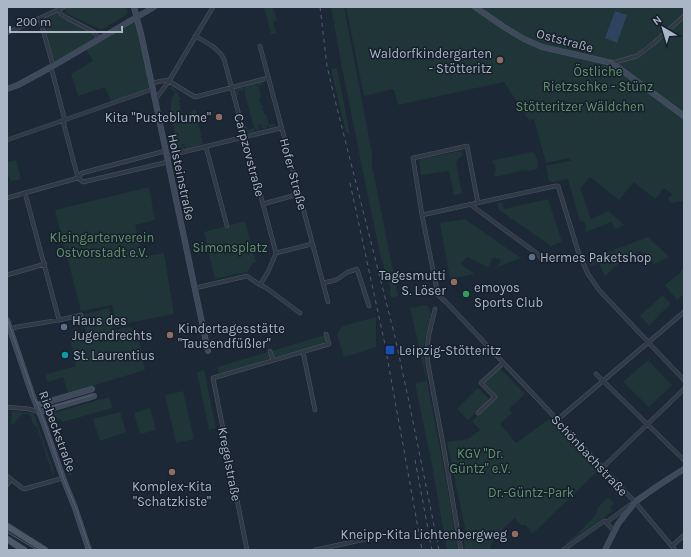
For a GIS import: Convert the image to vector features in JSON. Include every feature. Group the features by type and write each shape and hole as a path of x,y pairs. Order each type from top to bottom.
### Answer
{"main road":[{"path":"7,526 45,550"},
{"path":"7,539 24,550"}],"street":[{"path":"7,33 64,7"},
{"name":"Holsteinstraße","path":"134,7 208,351"},
{"path":"7,89 18,85 154,7"},
{"path":"155,100 169,81 213,7"},
{"name":"Oststraße","path":"475,7 508,30 542,47 612,63 684,116"},
{"path":"59,10 61,14 67,18 94,32 99,39"},
{"name":"Oststraße","path":"612,63 637,56 684,16"},
{"path":"40,19 64,117 64,126 78,178 83,182 167,157 281,128"},
{"name":"Carpzovstraße","path":"196,36 221,53 224,59 276,253"},
{"name":"Hofer Straße","path":"260,46 328,302"},
{"path":"7,139 64,121 165,80 169,81 195,98 268,78"},
{"name":"Schönbachstraße","path":"478,203 467,146 413,158 422,215 438,295 635,502 673,548"},
{"path":"206,147 227,226"},
{"path":"7,198 78,178 82,173 167,157"},
{"path":"422,215 558,186 578,251 588,274 599,290 684,380"},
{"path":"25,193 59,320"},
{"path":"263,204 299,194"},
{"path":"471,205 540,255 542,260"},
{"path":"260,285 268,272 276,253 312,244"},
{"path":"7,275 44,264"},
{"path":"323,283 336,280 348,272 357,269 369,306"},
{"path":"195,288 246,276 265,287 300,314"},
{"path":"435,309 427,349 428,364 446,458 461,550"},
{"path":"557,420 684,312"},
{"path":"9,330 81,315"},
{"name":"Riebeckstraße","path":"7,320 9,330 32,394 75,508 87,548"},
{"path":"270,351 273,360 303,352 329,344 326,334"},
{"path":"303,352 315,410"},
{"name":"Kregelstraße","path":"247,550 213,378 273,360"},
{"path":"478,413 495,397 482,383 503,363"},
{"path":"596,374 684,460"},
{"path":"29,409 37,405 92,389"},
{"path":"602,468 684,389"},
{"path":"7,407 29,409 40,412 94,396"},
{"path":"563,550 605,520 607,522 684,469"},
{"path":"7,476 24,489 63,478"},
{"path":"7,485 11,479"},
{"path":"605,550 622,518 635,502"},
{"path":"607,522 614,531"},
{"path":"673,548 683,536"},
{"path":"315,550 371,538"}],"green space":[{"path":"126,7 127,12 126,15 101,30 66,13 66,8"},
{"path":"264,7 273,7 277,20 273,22 276,33 271,34"},
{"path":"331,7 344,7 372,153 372,165 398,296 391,298 391,289 381,258 365,182"},
{"name":"Östliche Rietzschke - Stünz","path":"346,7 684,7 684,201 672,203 668,199 672,194 664,188 655,199 634,182 619,200 590,177 580,188 591,219 608,211 625,225 615,229 611,222 586,232 585,224 582,221 580,222 568,179 552,182 549,181 546,166 570,161 572,162 569,158 546,163 534,119 529,120 504,82 398,105 394,89 364,96"},
{"path":"59,10 61,14 94,32 99,39 137,17 153,89 112,104 105,87 78,96 71,74 93,61 85,47 53,66 40,19"},
{"path":"337,68 350,135 346,132 331,69"},
{"path":"262,82 264,84 258,86 257,83"},
{"path":"256,84 261,95 259,99 269,125 267,128 262,129 261,124 258,125 260,130 257,131 256,128 254,129 255,131 248,133 245,126 247,126 248,130 254,128 244,90 238,91 239,95 236,96 235,91 243,87 245,89 245,87 249,85 251,88 250,85"},
{"path":"171,86 176,90 175,92 170,88"},
{"path":"175,92 179,94 178,96 181,98 179,101 183,118 195,109 203,144 185,149 184,144 182,144 184,149 181,150 179,147 178,148 170,109 171,100"},
{"path":"275,124 269,128 269,125"},
{"path":"178,148 179,150 173,152 172,149"},
{"path":"461,151 463,154 456,162 462,193 454,195 449,171 421,175 420,159"},
{"path":"533,152 536,155 538,165 537,169 530,171 525,170 495,177 494,173 496,172 494,163 492,164 494,160"},
{"path":"16,160 21,179 11,181 7,172 8,162"},
{"name":"Kleingartenverein Ostvorstadt e.V.","path":"149,187 155,220 135,225 143,257 164,253 174,314 133,322 117,328 112,305 81,311 55,210"},
{"path":"548,199 562,242 551,246 499,210 497,203 502,202 504,209"},
{"path":"465,219 521,258 497,267 501,260 494,257 488,267 467,257 461,264 475,274 450,279 440,223"},
{"name":"Simonsplatz","path":"245,221 256,262 253,263 247,272 215,279 204,232"},
{"path":"648,237 669,257 654,264 640,251 628,255 605,276 599,263 590,266 587,260"},
{"path":"682,269 684,271 684,294 677,300 665,285 680,273"},
{"path":"663,295 671,304 649,326 640,316"},
{"path":"427,305 431,315 424,349 425,370 458,550 447,550 432,465 415,383 426,381 410,308"},
{"path":"109,308 115,330 129,327 137,331 145,370 68,393 63,377 48,382 46,377 47,374 76,366 70,336 86,333 82,315"},
{"path":"376,317 376,347 344,357 337,334 343,326"},
{"path":"325,335 326,343 274,357 272,351"},
{"path":"268,352 269,359 219,374 217,367"},
{"path":"648,360 672,385 649,407 623,382"},
{"path":"500,368 525,394 509,409 512,413 500,424 516,443 549,419 598,471 532,534 526,525 521,525 515,518 503,528 494,540 490,550 465,550 463,535 466,533 447,442 468,439 480,430 472,421 498,398 483,383"},
{"path":"204,370 216,428 209,430 197,372"},
{"path":"478,388 488,398 488,401 468,420 457,409"},
{"path":"183,391 194,439 176,443 165,395"},
{"path":"109,397 113,408 62,422 60,419 54,421 72,475 69,476 49,416 50,414"},
{"path":"150,408 156,430 140,434 134,413"},
{"path":"12,411 34,414 55,474 53,475 37,427 33,424 31,416 28,414 23,414 14,424 11,424"},
{"path":"120,412 126,432 100,441 93,419"},
{"path":"608,497 615,504 610,507 613,511 567,544 566,543 596,515 598,507"}],"water":[{"path":"615,11 627,15 617,43 605,38"}],"tram line":[{"path":"7,318 90,550"},
{"path":"36,402 44,407 51,407 93,395"},
{"path":"7,532 37,550"}],"railway":[{"path":"320,7 327,66 395,337 439,550"},
{"path":"350,183 384,340 422,550"},
{"path":"415,460 432,550"}],"place":[{"name":"Waldorfkindergarten - Stötteritz","path":"500,60"},
{"name":"Kita \"Pusteblume\"","path":"219,117"},
{"name":"Hermes Paketshop","path":"532,257"},
{"name":"Tagesmutti S. Löser","path":"454,282"},
{"name":"emoyos Sports Club","path":"466,294"},
{"name":"Haus des Jugendrechts","path":"64,327"},
{"name":"Kindertagesstätte \"Tausendfüßler\"","path":"170,335"},
{"name":"Leipzig-Stötteritz","path":"390,350"},
{"name":"St. Laurentius","path":"65,355"},
{"name":"Komplex-Kita \"Schatzkiste\"","path":"172,472"},
{"name":"Kneipp-Kita Lichtenbergweg","path":"515,534"}],"park label":[{"name":"Stötteritzer Wäldchen","path":"580,106"},
{"name":"KGV \"Dr. Güntz\" e.V.","path":"480,460"},
{"name":"Dr.-Güntz-Park","path":"531,492"}]}
